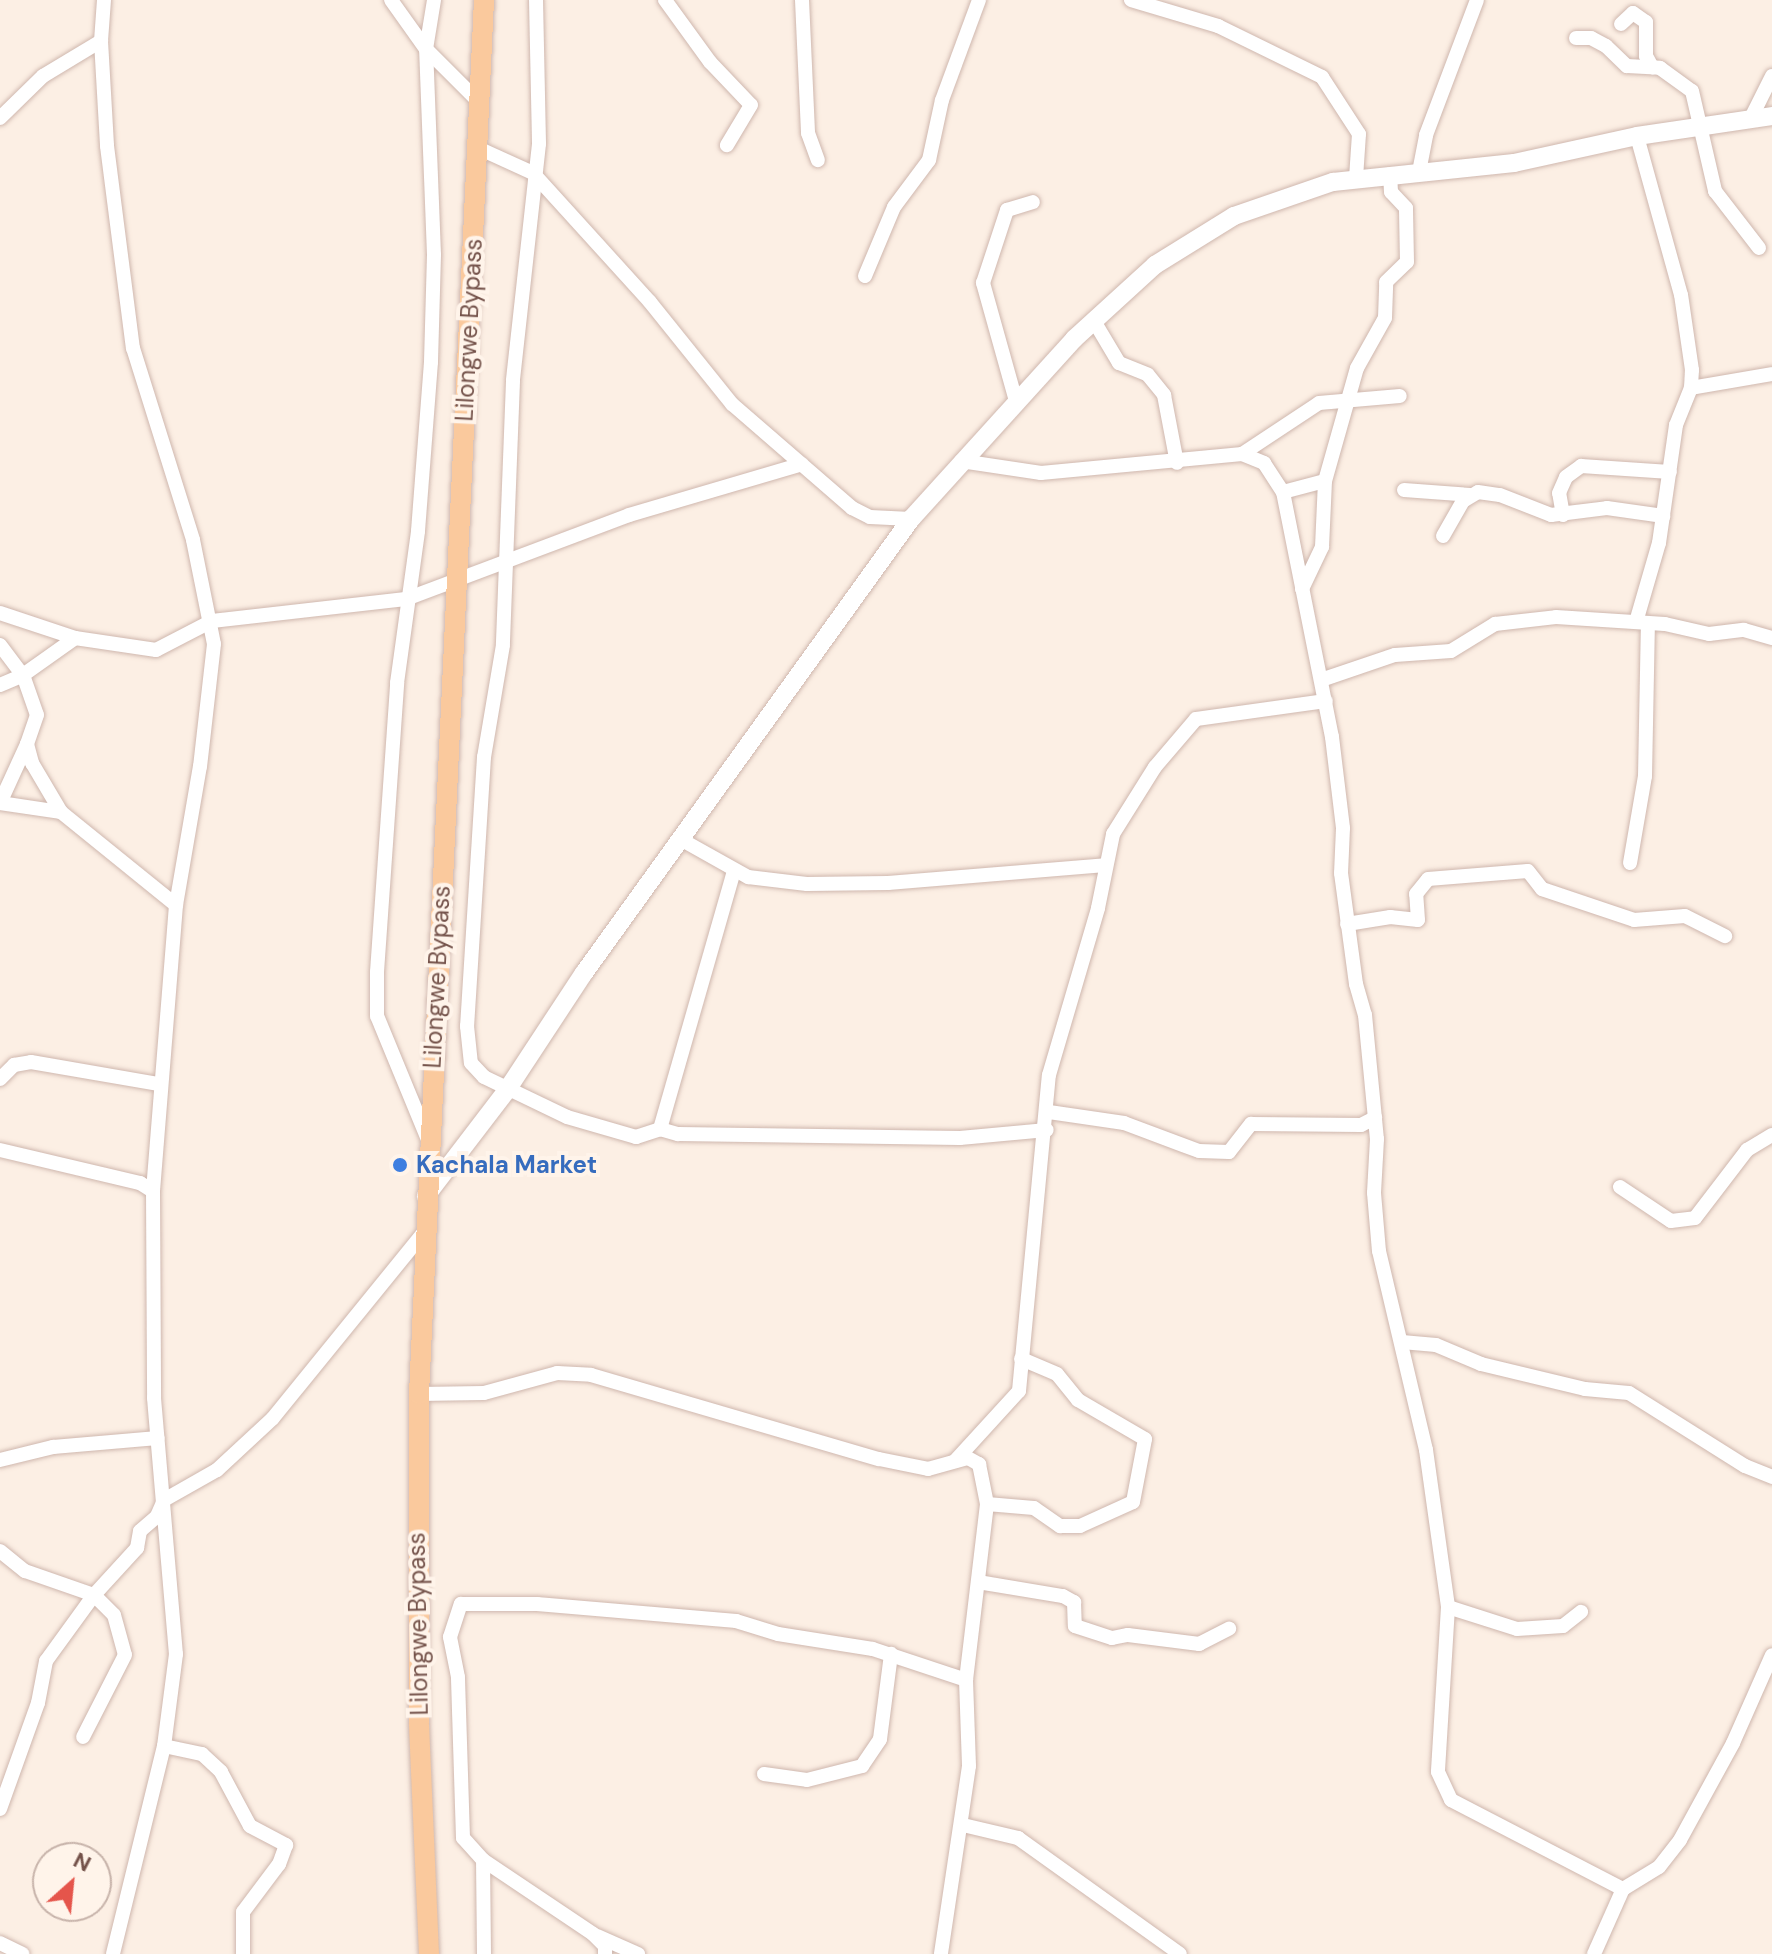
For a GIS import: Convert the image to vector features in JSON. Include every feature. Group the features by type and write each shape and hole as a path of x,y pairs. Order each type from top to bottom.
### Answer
{"main road":[{"name":"Lilongwe Bypass","path":"429,1954 419,1723 419,1394 484,0"}],"street":[{"path":"104,0 101,41 107,146 133,348 212,621 214,668 176,905 159,1084 153,1191 151,1315 176,1654 164,1746 113,1954"},
{"path":"391,0 426,49 480,103"},
{"path":"429,1142 377,1016 383,857 406,599 418,531 432,316 426,49 434,0"},
{"path":"536,0 539,144 533,173 513,381 503,645 484,757 467,1026 471,1063 507,1090 597,1128 636,1137 660,1129 678,1134 960,1138 1047,1130"},
{"path":"665,0 710,62 751,105 727,145"},
{"path":"802,0 808,133 818,160"},
{"path":"865,276 894,207 929,160 942,100 979,0"},
{"path":"1131,0 1218,26 1322,77 1359,134 1356,178"},
{"path":"1419,172 1426,135 1473,1"},
{"path":"1621,24 1633,13 1646,22 1646,56 1652,67"},
{"path":"1576,38 1591,38 1606,46 1627,66 1652,67 1692,91 1697,126 1715,191 1759,248"},
{"path":"0,118 43,76 101,41"},
{"path":"1751,118 1772,76"},
{"path":"426,1196 507,1090 911,519 1016,401 1094,321 1155,265 1208,228 1289,194 1356,178 1514,163 1637,136 1772,116"},
{"path":"1630,863 1645,776 1642,622 1663,516 1676,425 1691,388 1681,295 1637,136"},
{"path":"478,148 533,173 650,302 732,404 852,508 870,517 911,519"},
{"path":"1302,589 1322,547 1325,481 1347,398 1357,368 1385,318 1386,282 1407,262 1406,208 1391,192 1390,174"},
{"path":"1016,401 983,283 1007,210 1033,202"},
{"path":"1094,321 1119,363 1148,375 1164,395 1177,463"},
{"path":"1691,388 1772,374"},
{"path":"961,461 1041,473 1177,463 1242,454 1311,407 1347,398 1400,396"},
{"path":"1242,454 1264,463 1283,492 1326,701 1343,828 1347,924 1365,1015 1375,1118 1376,1230 1426,1450 1448,1607 1438,1772 1451,1800 1544,1851 1575,1860 1623,1889"},
{"path":"0,613 75,638 156,650 212,621 406,599 456,583 629,515 802,464"},
{"path":"1563,515 1559,493 1566,477 1581,466 1670,472"},
{"path":"1283,492 1325,481"},
{"path":"1404,490 1470,495 1491,492 1563,515 1607,508 1663,516"},
{"path":"1443,536 1470,495"},
{"path":"1321,680 1395,655 1451,651 1495,624 1556,617 1642,622 1709,634 1744,630 1772,638"},
{"path":"0,685 23,675 75,638"},
{"path":"0,645 23,675 37,715 0,803 61,812"},
{"path":"955,1461 1015,1400 1053,1057 1098,908 1105,865 1119,822 1155,767 1196,719 1326,701"},
{"path":"27,744 32,763 61,812 176,905"},
{"path":"682,840 734,871 764,880 888,883 1105,865"},
{"path":"660,1129 734,871"},
{"path":"1347,924 1390,917 1418,920 1416,894 1428,879 1528,871 1542,889 1620,916 1634,920 1685,916 1725,936"},
{"path":"0,1079 14,1065 31,1062 116,1073 159,1084"},
{"path":"1049,1112 1124,1123 1199,1151 1229,1152 1251,1124 1361,1125 1375,1118"},
{"path":"1620,1187 1671,1221 1695,1218 1747,1150 1772,1135"},
{"path":"0,1150 140,1183 153,1191"},
{"path":"0,1809 38,1703 46,1661 94,1595 137,1548 140,1531 157,1516 164,1500 242,1450 426,1230"},
{"path":"1402,1342 1436,1345 1481,1364 1585,1389 1629,1393 1745,1466 1772,1477"},
{"path":"987,1504 1034,1508 1060,1526 1080,1526 1133,1502 1145,1439 1078,1400 1057,1374 1021,1359"},
{"path":"419,1394 484,1393 557,1373 591,1375 879,1459 928,1469 968,1458 979,1464 987,1504 966,1680 970,1737 963,1825 941,1954"},
{"path":"0,1460 53,1447 158,1438"},
{"path":"0,1551 25,1571 94,1595 114,1615 125,1655 83,1737"},
{"path":"978,1582 1063,1596 1074,1602 1075,1626 1112,1638 1128,1635 1199,1644 1229,1629"},
{"path":"638,1954 593,1934 483,1860 463,1838 458,1677 450,1637 461,1604 699,1616 891,1654 966,1680"},
{"path":"1448,1607 1517,1629 1563,1626 1581,1612"},
{"path":"764,1774 807,1780 862,1766 880,1739 891,1654"},
{"path":"1594,1954 1623,1889 1659,1867 1680,1840 1733,1743 1772,1655"},
{"path":"164,1746 202,1754 221,1772 250,1826 286,1845 279,1864 243,1912 243,1954"},
{"path":"963,1825 1018,1838 1180,1954"},
{"path":"483,1860 484,1954"},
{"path":"593,1934 605,1946 605,1954"},
{"path":"0,1943 23,1954"}],"place":[{"name":"Kachala Market","path":"400,1165"}]}
